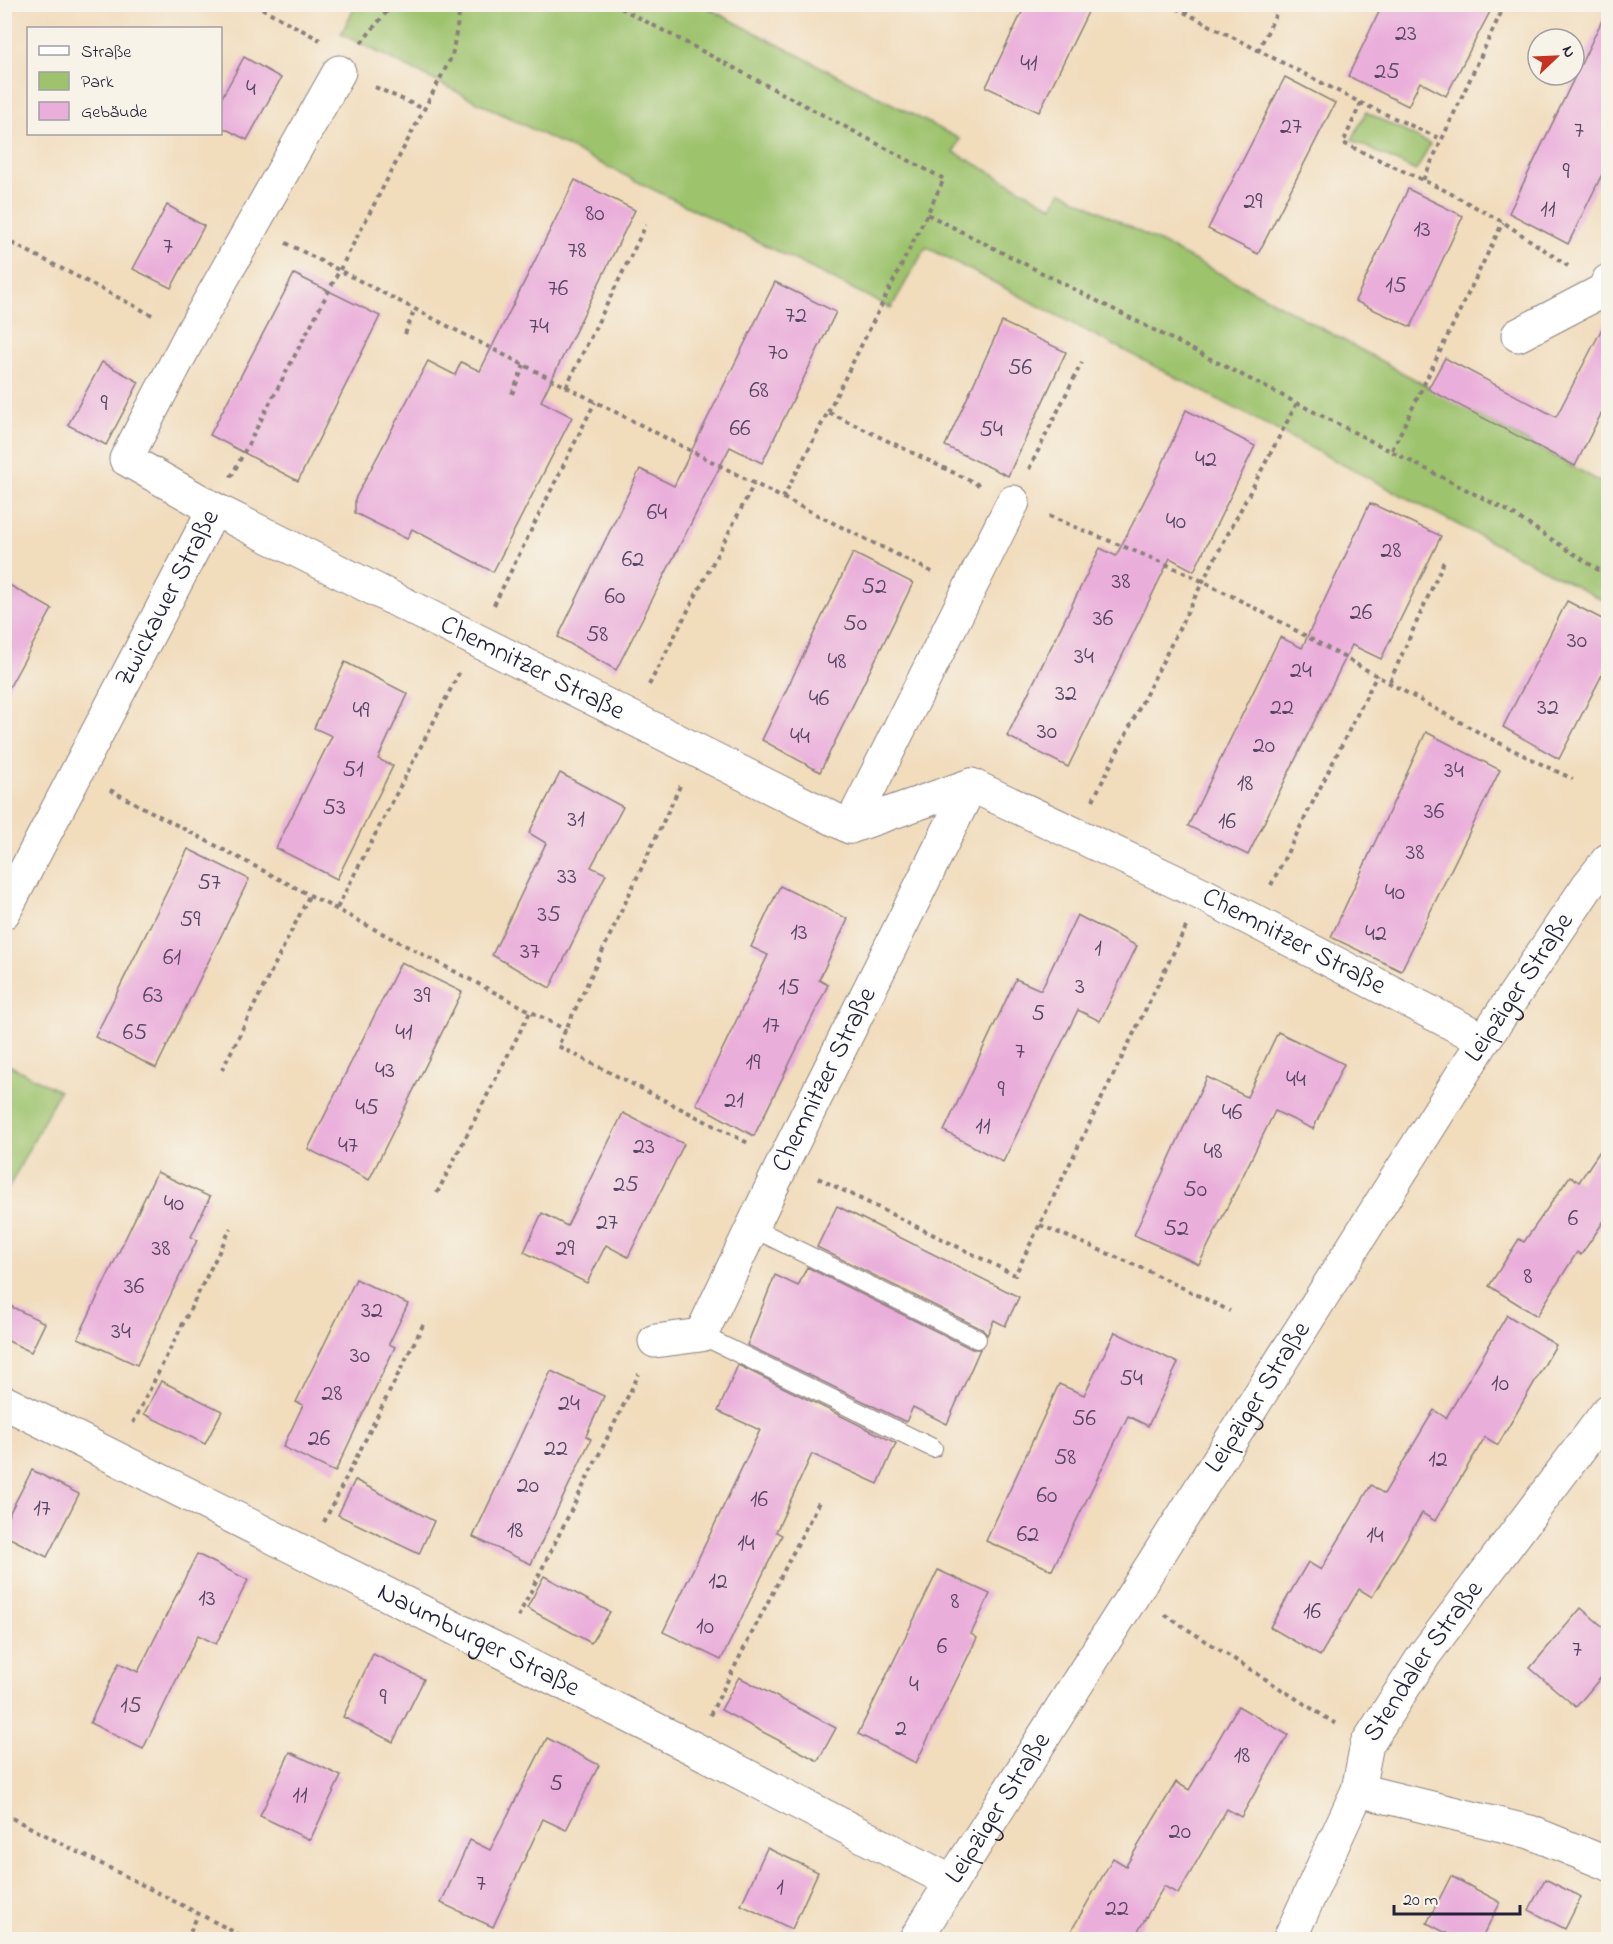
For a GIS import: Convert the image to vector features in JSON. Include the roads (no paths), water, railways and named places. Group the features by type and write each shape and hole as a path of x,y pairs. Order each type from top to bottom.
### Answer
{"street":[{"name":"Zwickauer Straße","path":"4,912 214,509 126,459 191,334 339,72"},
{"path":"1518,335 1606,286"},
{"path":"850,827 1013,502"},
{"name":"Chemnitzer Straße","path":"214,509 850,827"},
{"path":"850,827 971,785"},
{"name":"Chemnitzer Straße","path":"701,1335 751,1227 971,785 1202,894 1484,1040"},
{"name":"Leipziger Straße","path":"915,1940 1484,1040 1587,887 1608,860"},
{"path":"656,1341 701,1335"},
{"name":"Naumburger Straße","path":"4,1402 693,1748 952,1882"},
{"name":"Stendaler Straße","path":"1289,1940 1358,1790 1367,1744 1425,1654 1608,1411"},
{"path":"1358,1790 1530,1832 1608,1864"}],"lane":[{"path":"751,1227 977,1339"},
{"path":"701,1335 933,1448"}]}
